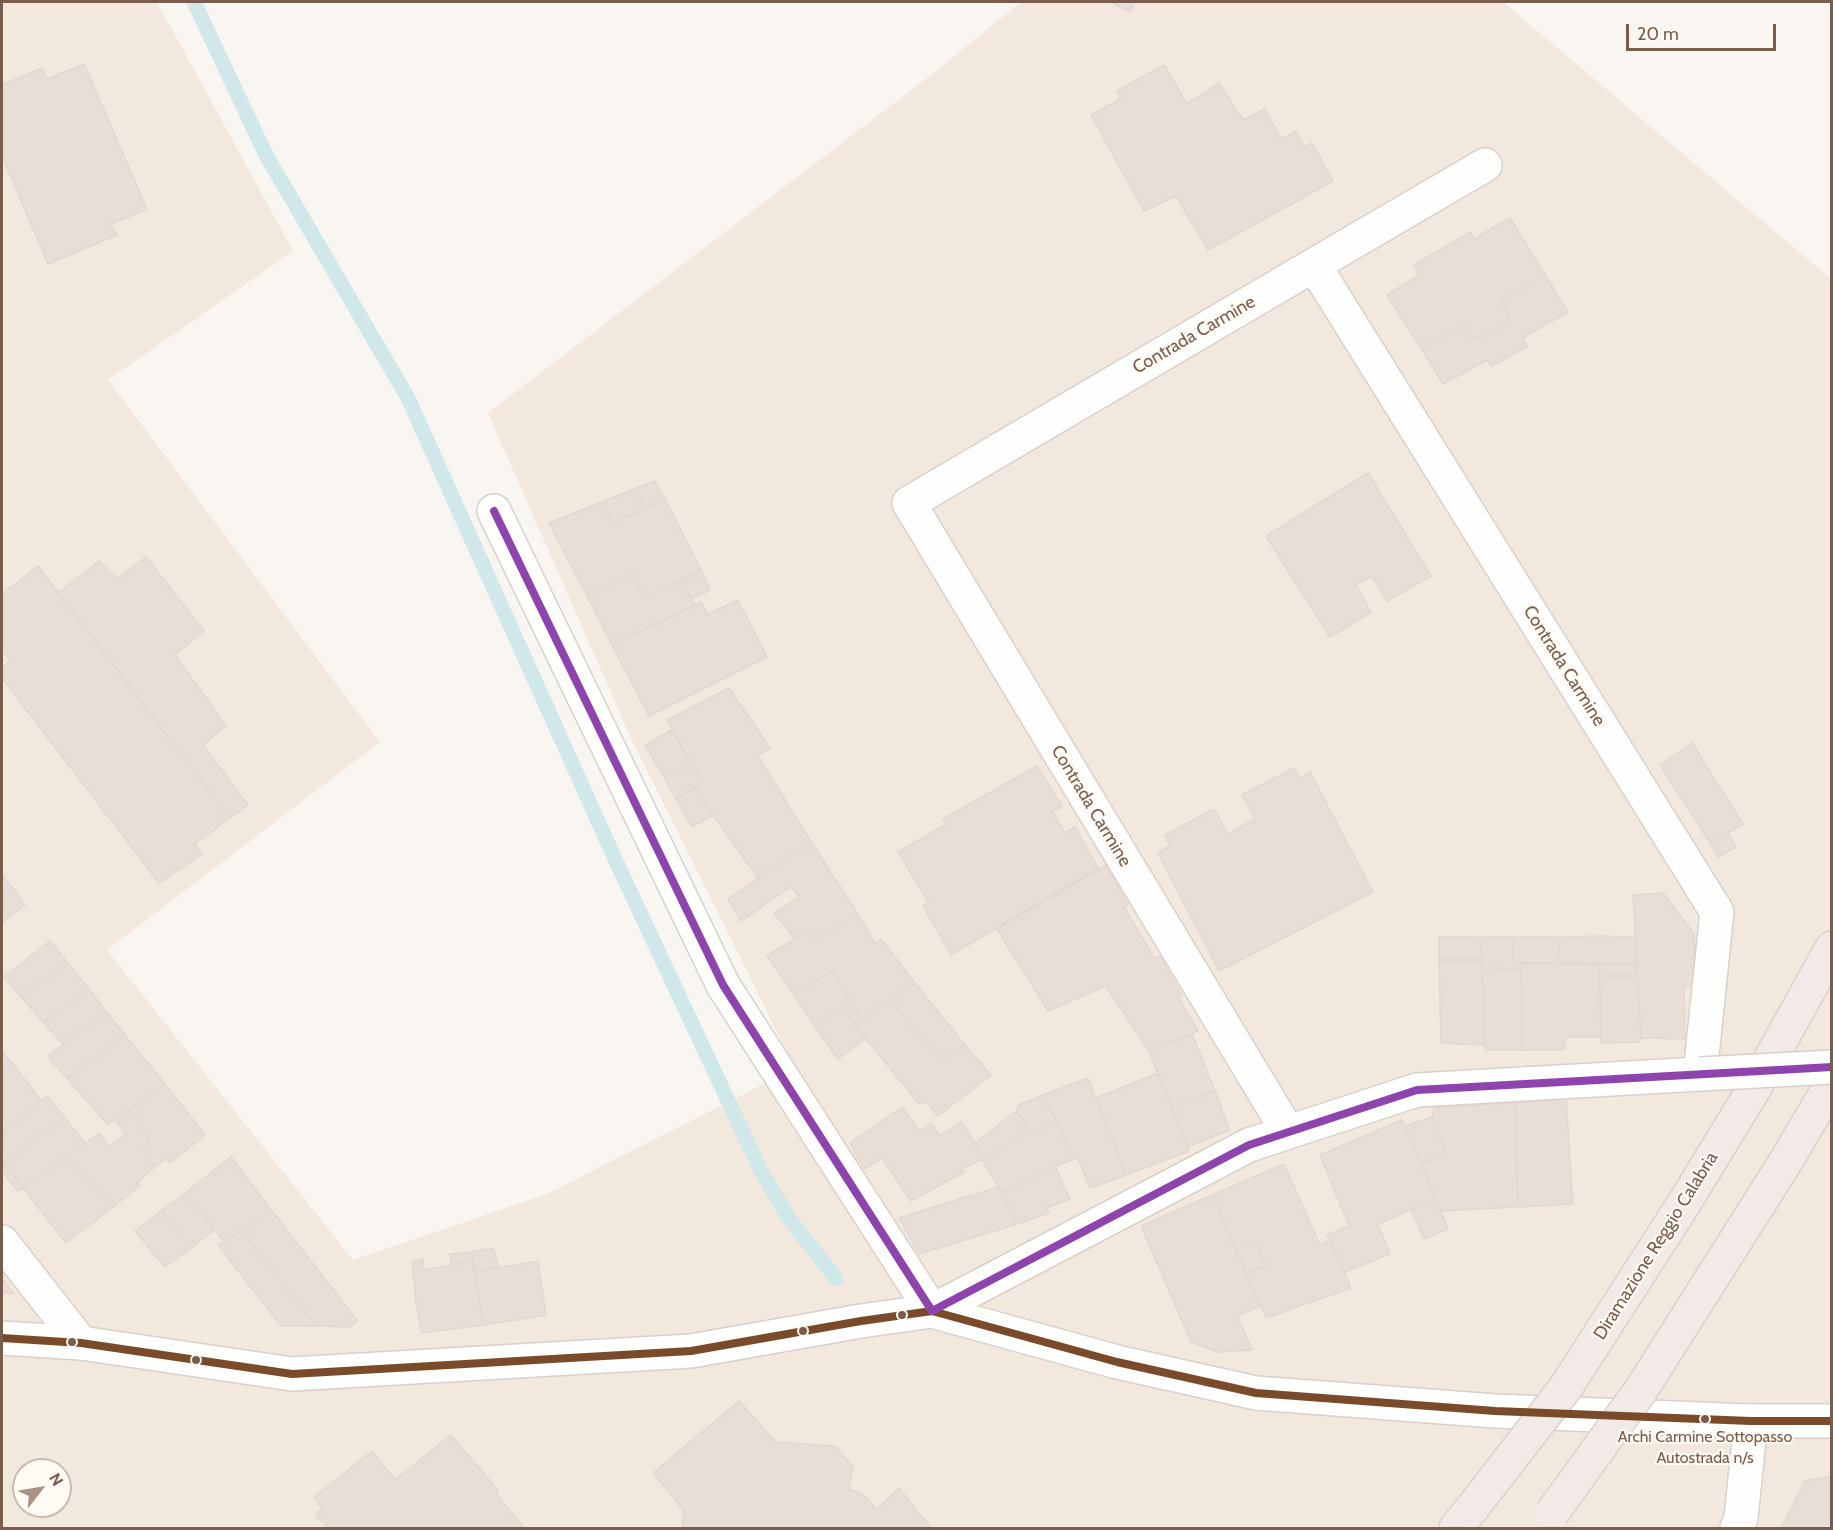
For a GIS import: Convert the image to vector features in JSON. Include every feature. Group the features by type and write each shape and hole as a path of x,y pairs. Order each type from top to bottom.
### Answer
{"highway":[{"name":"Diramazione Reggio Calabria","path":"1465,1518 1566,1386 1683,1205 1755,1087 1832,948"},
{"path":"1546,1521 1641,1390 1832,1083"}],"street":[{"path":"1314,265 1485,165"},
{"name":"Contrada Carmine","path":"1288,1132 909,503 1314,265 1717,912 1700,1074"},
{"path":"494,511 723,985 932,1311 1117,1362 1256,1393 1495,1411 1751,1421 1832,1421"},
{"path":"2,1338 81,1342 292,1374 691,1351 932,1311 1249,1145 1417,1090 1832,1067"},
{"path":"2,1242 81,1342"},
{"path":"1737,1528 1741,1518 1751,1421"}],"shaded area":[{"path":"2,2 157,2 293,251 108,380 380,742 107,950 353,1260 547,1194 795,1068 631,738 488,413 931,75 1021,2 1503,2 1831,279 1831,1528 2,1528"}],"building":[{"path":"1111,2 1135,2 1130,12"},
{"path":"84,64 147,209 111,224 117,235 48,264 2,156 2,85 42,68 47,79"},
{"path":"1164,65 1187,104 1219,83 1243,120 1265,109 1281,139 1296,131 1305,147 1312,143 1333,181 1208,250 1176,196 1144,211 1091,115 1120,99 1117,91"},
{"path":"1510,218 1545,275 1501,300 1509,315 1506,324 1480,338 1472,337 1464,324 1422,350 1387,295 1419,275 1414,265 1471,232 1474,239"},
{"path":"1545,275 1568,312 1522,338 1528,346 1492,366 1487,360 1443,384 1422,350 1464,324 1472,337 1480,338 1506,324 1509,315 1501,300"},
{"path":"1368,473 1431,576 1387,601 1372,576 1356,585 1371,612 1330,637 1266,536"},
{"path":"655,481 665,499 645,509 636,488"},
{"path":"636,488 645,509 613,523 602,502"},
{"path":"665,499 701,570 644,598 632,574 587,596 549,523 602,502 613,523"},
{"path":"146,557 204,631 175,655 226,726 203,745 248,805 230,818 58,593 99,561 117,579"},
{"path":"38,566 230,818 195,844 202,854 159,883 2,678 2,667 11,662 2,650 2,594"},
{"path":"701,570 710,590 691,599 681,580"},
{"path":"632,574 644,598 681,580 695,606 612,645 587,596"},
{"path":"738,600 767,657 649,716 612,645 701,602 708,614"},
{"path":"729,688 770,748 758,756 811,842 758,878 695,787 703,783 667,720"},
{"path":"672,730 691,763 664,777 645,745"},
{"path":"1692,743 1743,824 1710,843 1660,765"},
{"path":"691,763 703,783 676,799 664,777"},
{"path":"1037,766 1062,806 1052,811 1065,833 1075,827 1098,868 951,955 923,906 929,903 898,852 946,824 943,819"},
{"path":"1294,768 1300,778 1310,772 1373,892 1219,971 1158,853 1170,846 1165,835 1214,809 1228,834 1255,819 1242,795"},
{"path":"695,787 713,815 692,827 676,799"},
{"path":"1728,833 1736,847 1718,857 1710,843"},
{"path":"811,842 858,914 814,941 807,931 795,939 774,913 799,897 791,887 741,921 728,899"},
{"path":"1106,865 1128,905 1124,907 1154,958 1160,956 1182,995 1178,997 1198,1031 1149,1051 1106,986 1048,1011 997,929"},
{"path":"2,874 25,905 2,923"},
{"path":"1663,893 1694,934 1696,986 1684,987 1685,1039 1641,1038 1633,895"},
{"path":"858,914 875,943 881,939 915,983 862,1019 832,971 794,995 767,956 807,931 814,941"},
{"path":"1439,937 1480,937 1482,960 1439,960"},
{"path":"1480,937 1513,937 1513,963 1521,963 1521,969 1482,968"},
{"path":"1513,937 1560,937 1558,963 1513,963"},
{"path":"1560,937 1635,937 1636,964 1558,963"},
{"path":"50,941 68,963 21,997 4,977"},
{"path":"1439,960 1482,960 1485,1045 1441,1043"},
{"path":"68,963 89,989 44,1023 21,997"},
{"path":"1521,963 1599,964 1601,1037 1565,1037 1564,1050 1522,1050"},
{"path":"1599,964 1636,964 1637,976 1600,976"},
{"path":"1482,968 1521,969 1522,1050 1485,1050"},
{"path":"832,971 862,1019 854,1024 841,1007 814,1025 794,995"},
{"path":"1600,976 1637,976 1640,1042 1601,1043"},
{"path":"915,983 965,1045 943,1062 890,1000"},
{"path":"89,989 106,1012 63,1044 44,1023"},
{"path":"890,1000 943,1062 965,1045 991,1075 938,1116 926,1101 920,1105 854,1024"},
{"path":"841,1007 865,1039 838,1059 814,1025"},
{"path":"106,1012 125,1035 67,1078 47,1056"},
{"path":"1192,1034 1215,1091 1171,1107 1149,1051"},
{"path":"125,1035 165,1084 108,1125 67,1078"},
{"path":"2,1053 41,1100 2,1133"},
{"path":"1158,1073 1189,1151 1126,1175 1096,1098"},
{"path":"1088,1078 1126,1175 1090,1188 1075,1152 1072,1153 1043,1095"},
{"path":"165,1084 205,1135 170,1163 166,1158 155,1167 142,1150 150,1142 137,1126 142,1122 129,1110"},
{"path":"1215,1091 1230,1130 1188,1147 1171,1107"},
{"path":"1043,1095 1057,1122 1033,1135 1016,1111 1019,1105"},
{"path":"47,1096 64,1117 4,1162 23,1188 17,1191 2,1170 2,1133"},
{"path":"1566,1099 1573,1204 1518,1207 1515,1103"},
{"path":"1515,1103 1518,1207 1441,1211 1421,1163 1446,1155 1432,1117 1434,1108"},
{"path":"902,1107 920,1131 931,1123 940,1136 961,1122 975,1143 982,1159 962,1169 964,1172 911,1201 882,1158 864,1169 850,1143"},
{"path":"129,1110 142,1122 137,1126 150,1142 142,1150 155,1167 138,1182 140,1186 113,1207 67,1156 99,1133 109,1146 126,1134 115,1120"},
{"path":"1016,1111 1031,1131 982,1159 975,1143"},
{"path":"64,1117 85,1143 23,1188 4,1162"},
{"path":"1432,1117 1446,1155 1421,1163 1405,1126"},
{"path":"1402,1120 1436,1199 1378,1224 1390,1254 1345,1272 1327,1235 1349,1226 1320,1155"},
{"path":"1057,1122 1072,1153 1075,1152 1078,1158 1055,1166 1001,1192 982,1159 1031,1131 1033,1135"},
{"path":"67,1156 113,1207 66,1243 23,1188"},
{"path":"231,1157 272,1211 224,1242 185,1193"},
{"path":"1284,1164 1320,1245 1330,1240 1351,1288 1266,1318 1246,1273 1266,1266 1255,1241 1236,1249 1212,1195"},
{"path":"1055,1166 1070,1199 1047,1208 1049,1213 1017,1224 1001,1192"},
{"path":"998,1187 1017,1224 919,1254 899,1218"},
{"path":"185,1193 214,1230 190,1249 162,1210"},
{"path":"1212,1195 1260,1306 1237,1316 1252,1350 1218,1352 1191,1342 1141,1226"},
{"path":"1436,1199 1448,1229 1424,1239 1411,1210"},
{"path":"162,1210 190,1249 165,1267 135,1231"},
{"path":"272,1211 357,1320 353,1325 348,1327 316,1326 242,1231"},
{"path":"242,1231 316,1326 281,1326 218,1245"},
{"path":"1255,1241 1266,1266 1246,1273 1236,1249"},
{"path":"493,1248 499,1267 474,1272 471,1252"},
{"path":"471,1252 473,1261 452,1265 450,1254"},
{"path":"423,1259 424,1270 473,1261 483,1325 422,1333 412,1262"},
{"path":"538,1261 546,1315 483,1325 474,1272"},
{"path":"2,1278 14,1294 2,1292"},
{"path":"739,1401 776,1442 835,1446 853,1467 849,1489 862,1494 877,1509 899,1488 931,1528 682,1528 684,1511 653,1473"},
{"path":"451,1435 498,1490 498,1496 524,1528 328,1528 316,1515 322,1508 314,1497 372,1451 395,1480"},
{"path":"1832,1476 1832,1528 1781,1528 1805,1481"}],"waterway":[{"path":"194,2 266,155 408,398 615,859 761,1171 790,1220 836,1278"}],"transit line":[{"path":"494,511 723,985 932,1311 1249,1145 1417,1090 1832,1067"},
{"path":"2,1338 81,1343 292,1374 691,1351 932,1311 1117,1362 1256,1393 1495,1411 1751,1421 1832,1421"}],"place":[{"name":"Archi Carmine Sottopasso Autostrada n/s","path":"1705,1419"}]}
